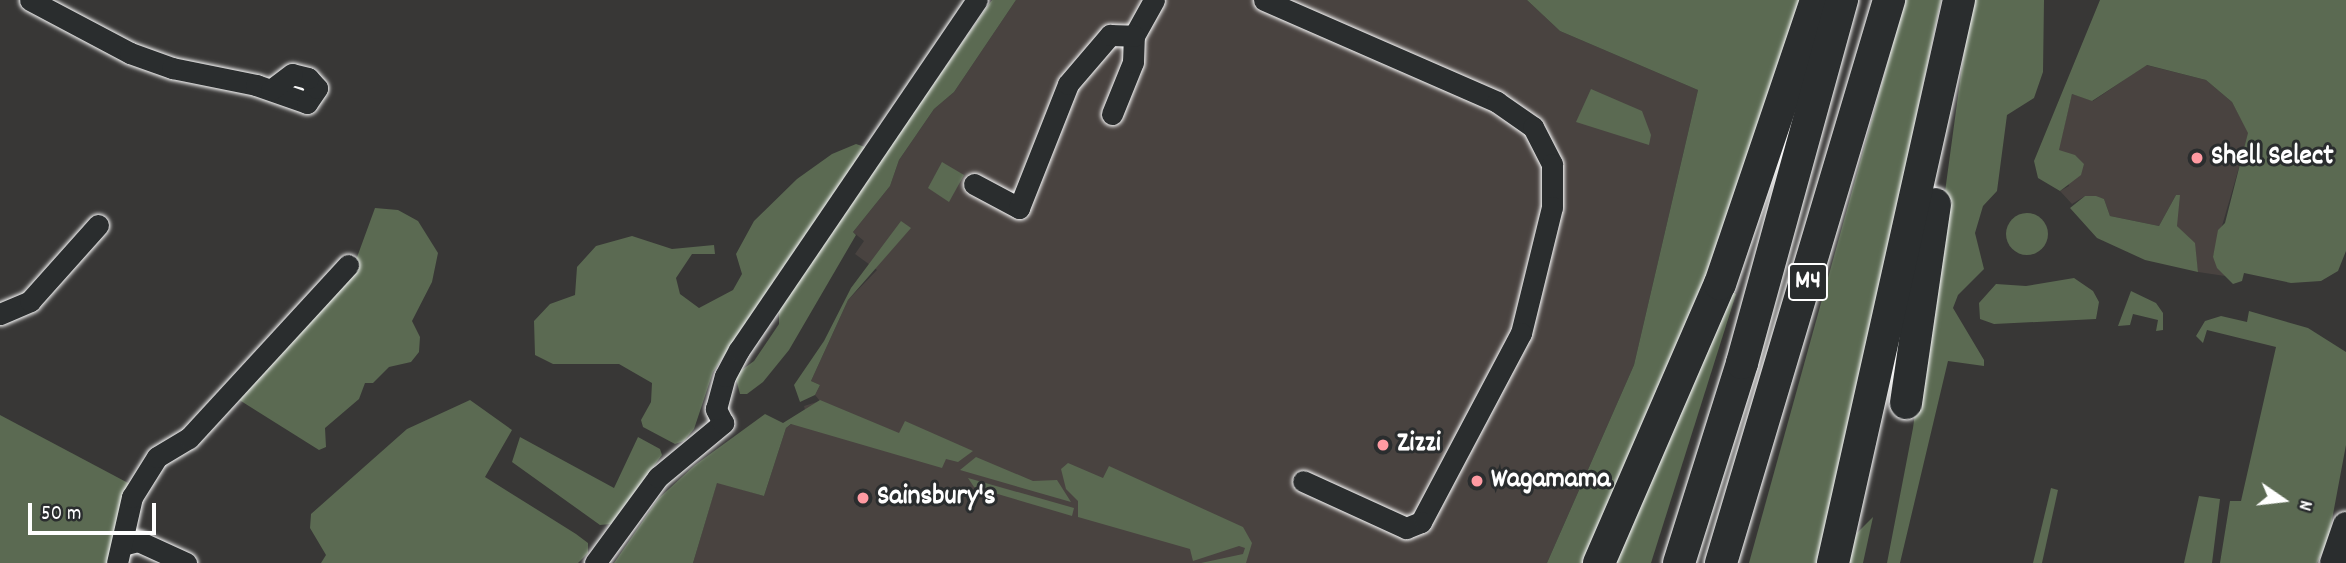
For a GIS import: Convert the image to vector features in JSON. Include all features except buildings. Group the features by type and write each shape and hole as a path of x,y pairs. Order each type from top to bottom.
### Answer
{"highway":[{"path":"1600,563 1720,284 1816,0"},
{"name":"M4","path":"1679,563 1742,363 1842,0"},
{"name":"M4","path":"1721,563 1841,172 1888,0"},
{"path":"1833,563 1950,53 1959,0"},
{"path":"1906,403 1935,202 1950,53"}],"main road":[{"path":"2333,563 2346,525"}],"street":[{"path":"30,0 130,53 172,68 271,90"},
{"path":"595,563 658,477 723,423 716,409 725,376 739,350 977,0"},
{"path":"1112,114 1133,62 1134,36 1154,0"},
{"path":"1264,0 1497,102 1533,127 1552,164 1552,207 1521,334 1421,522 1406,528 1303,481"},
{"path":"974,184 1019,208 1068,84 1110,35 1134,36"},
{"path":"0,314 30,301 98,225"},
{"path":"119,554 132,497 157,457 189,438 348,265"},
{"path":"119,554 138,541 186,563"}],"shaded area":[{"path":"1016,0 1527,0 1560,31 1698,90 1634,365 1547,563 693,563 717,482 764,496 786,428 806,414 804,406 820,401 815,395 820,385 811,381 848,300 877,270 855,254 864,241 853,232 890,186 899,160 934,109 954,92"},
{"path":"2146,65 2206,80 2232,102 2249,133 2213,257 2225,276 2198,272 2194,243 2177,226 2176,195 2159,226 2110,216 2104,199 2085,196 2072,204 2060,191 2069,186 2058,151 2072,94 2093,101"}],"green space":[{"path":"992,0 1016,0 954,92 934,109 899,160 890,186 853,232 856,235 789,350 763,382 747,394 740,394 735,375 754,361 779,324 779,306"},
{"path":"1527,0 1801,0 1683,349 1588,563 1547,563 1634,365 1698,90 1560,31"},
{"path":"1905,0 1941,0 1822,563 1749,563"},
{"path":"1971,0 2044,0 2043,72 2034,98 2007,115 1997,191 1983,206 1975,233 1984,269 1958,295 1953,308 1984,360 1984,366 1948,361 1900,563 1887,563 1913,428"},
{"path":"2100,0 2346,0 2346,251 2338,271 2321,281 2291,283 2244,273 2242,281 2233,284 2217,268 2213,257 2218,230 2225,223 2248,133 2232,102 2206,80 2147,65 2092,101 2072,94 2059,150 2075,155 2084,164 2081,175 2060,191 2038,178 2034,161"},
{"path":"1591,89 1642,111 1651,135 1649,145 1576,122"},
{"path":"856,144 868,148 713,372 694,429 684,441 675,444 643,427 641,420 651,402 652,383 619,364 553,364 535,355 534,321 550,304 575,295 577,267 596,246 632,236 672,249 714,245 715,254 692,254 676,278 680,294 699,308 733,290 742,274 736,254 754,221 797,179 832,154"},
{"path":"942,162 964,175 949,202 928,188"},
{"path":"2176,195 2180,195 2177,226 2195,243 2198,272 2145,260 2097,238 2070,208 2085,196 2096,196 2104,199 2110,216 2159,226"},
{"path":"375,208 398,210 418,221 438,253 432,282 412,321 420,337 419,352 411,362 389,367 373,383 365,383 359,399 325,428 326,447 319,450 233,396 356,260"},
{"path":"2027,213 2042,219 2048,234 2042,249 2027,255 2012,249 2006,234 2012,219"},
{"path":"901,221 911,228 848,300 811,381 820,385 815,395 800,402 794,385 824,341 851,288"},
{"path":"2074,278 2093,291 2099,302 2096,319 1994,324 1980,319 1979,303 1996,284 2026,286"},
{"path":"2131,291 2156,303 2163,313 2163,330 2156,331 2158,320 2133,314 2130,325 2118,326"},
{"path":"1730,292 1736,294 1651,563 1615,563"},
{"path":"2249,311 2308,328 2346,352 2346,445 2328,541 2317,563 2220,563 2230,501 2241,501 2276,347 2207,330 2203,343 2196,336 2205,321 2221,316 2247,322"},
{"path":"470,400 512,430 485,477 576,534 588,543 588,553 578,563 321,563 326,555 310,528 311,514 407,429"},
{"path":"820,400 899,433 905,421 973,451 958,462 946,459 942,468 791,424 786,428 764,496 717,483 693,563 614,563 658,499 695,465 765,414 783,423"},
{"path":"0,415 130,484 111,563 0,563"},
{"path":"520,437 614,488 638,437 660,449 662,455 611,524 600,525 512,462"},
{"path":"976,457 1033,481 1057,480 1071,502 960,470"},
{"path":"1068,463 1103,478 1109,466 1243,527 1252,543 1246,563 1201,563 1243,554 1245,548 1239,546 1193,561 1190,549 1078,517 1078,501 1066,489 1061,469"},
{"path":"968,478 1074,508 1072,516 974,487"},
{"path":"2051,488 2058,490 2042,563 2033,563"},
{"path":"2199,496 2220,499 2212,563 2184,563"},
{"path":"1873,517 1863,563 1844,563 1857,533"}],"place":[{"name":"Shell Select","path":"2197,158"},
{"name":"Zizzi","path":"1383,445"},
{"name":"Wagamama","path":"1477,481"},
{"name":"Sainsbury's","path":"863,498"}]}
